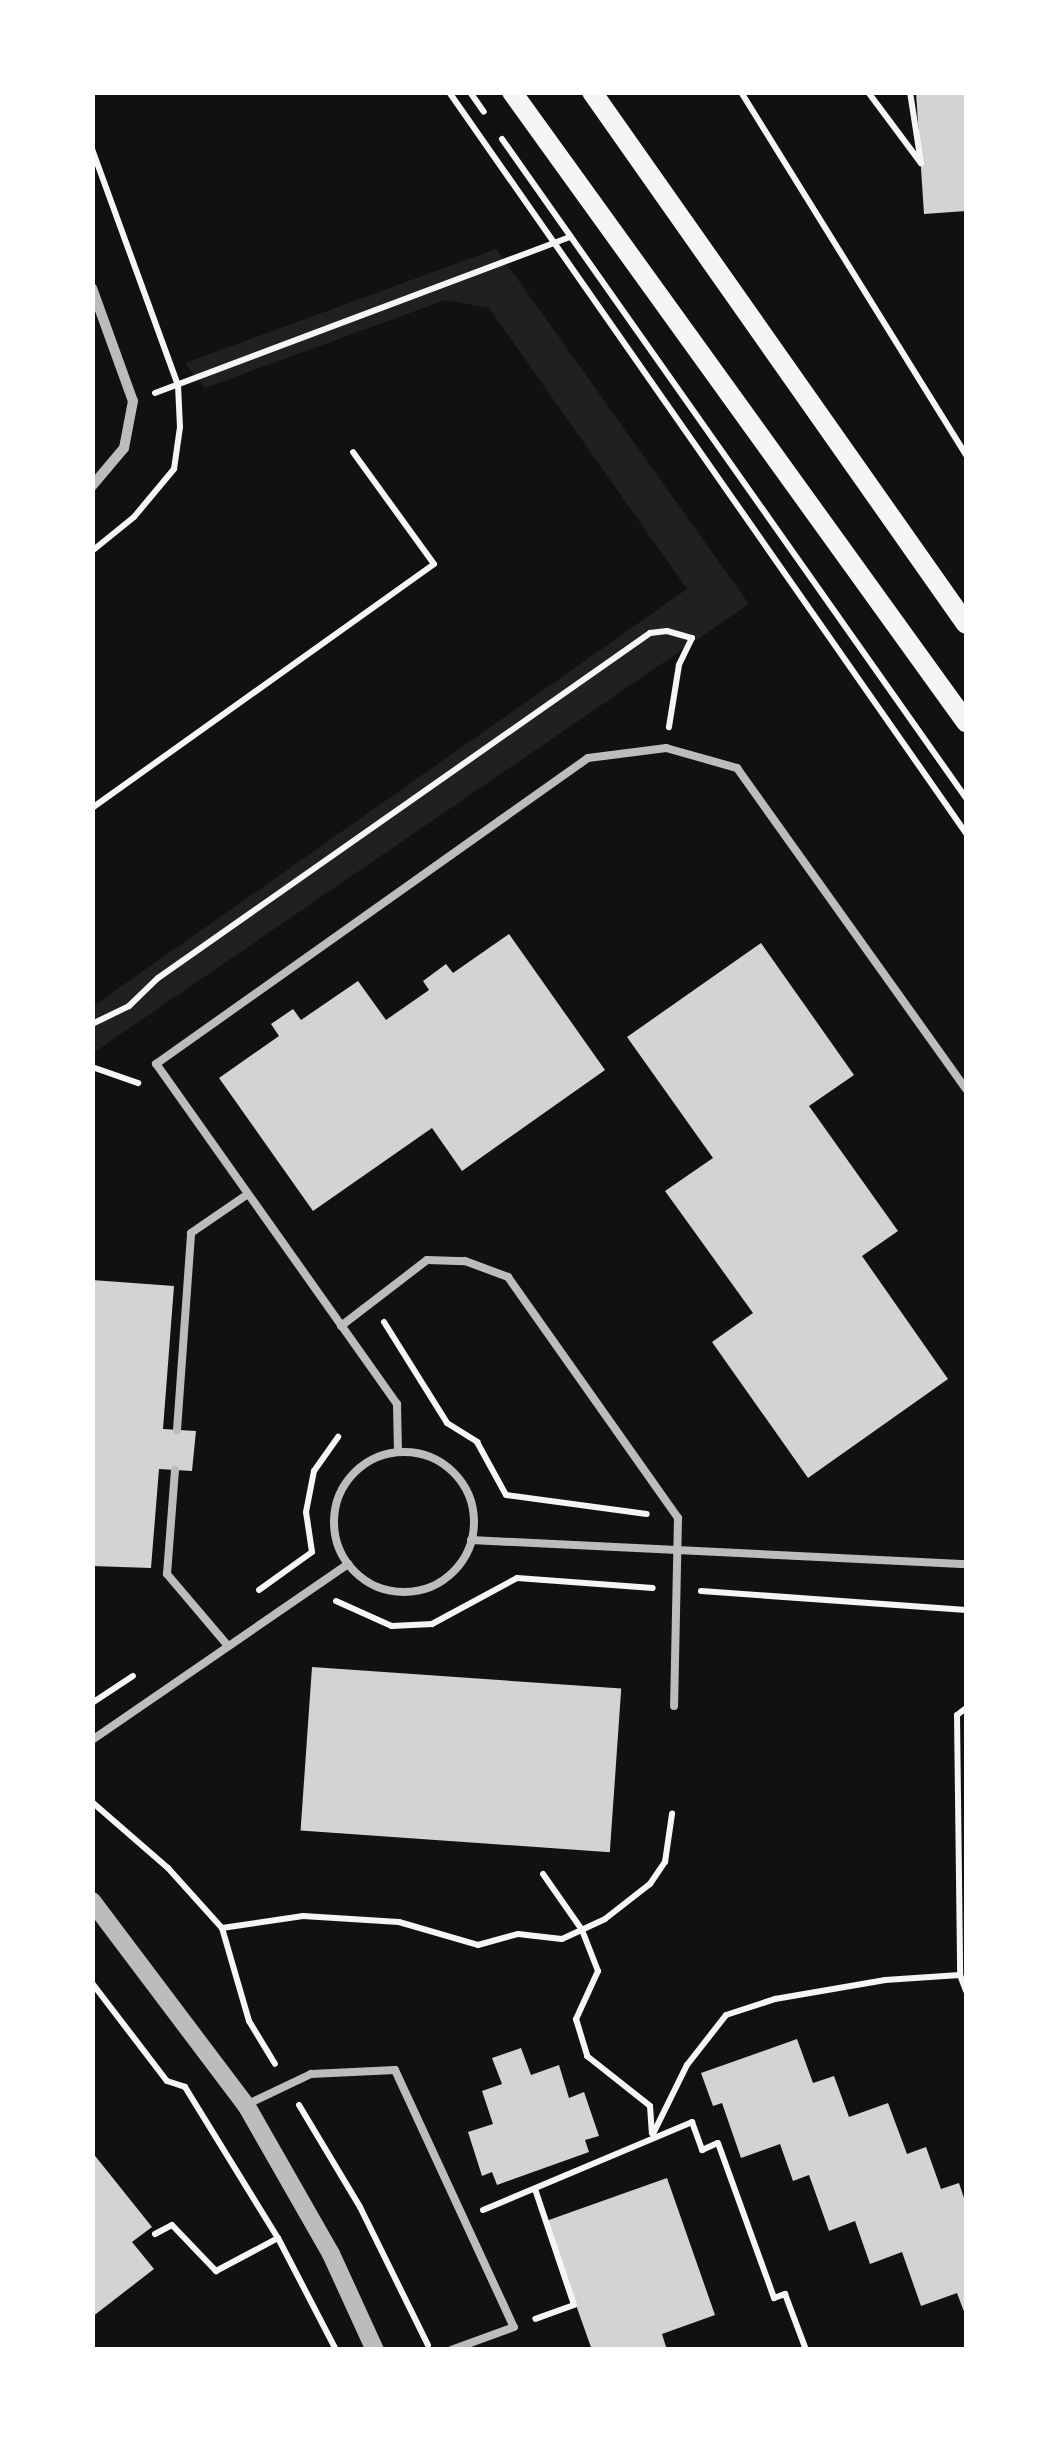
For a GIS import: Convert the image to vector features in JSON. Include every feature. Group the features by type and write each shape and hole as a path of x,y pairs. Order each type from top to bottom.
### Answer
{"main road":[{"path":"512,92 966,722"},
{"path":"592,92 966,624"}],"street":[{"path":"92,288 133,401 124,448 92,486"},
{"path":"92,1902 246,2105 331,2254 375,2350"}],"lane":[{"path":"398,1452 398,1404 156,1064 588,758 666,748 737,768 966,1089"},
{"path":"177,1430 191,1233 248,1194"},
{"path":"341,1326 427,1260 465,1261 508,1277 678,1518 674,1706"},
{"path":"398,1452 431,1457 458,1477 473,1507 471,1540 454,1570 426,1588 391,1590 348,1564 334,1517 344,1486 367,1462 398,1452"},
{"path":"174,1470 167,1574 228,1646"},
{"path":"471,1540 966,1564"},
{"path":"92,1740 348,1564"},
{"path":"246,2105 311,2074 395,2070 514,2326 450,2350"}],"path":[{"path":"449,92 966,832"},
{"path":"470,92 966,798"},
{"path":"741,92 966,455"},
{"path":"868,92 921,163 910,92"},
{"path":"133,401 571,237"},
{"path":"92,808 434,564 353,452"},
{"path":"92,1024 129,1006 158,978 650,633 667,631 692,638 679,665 666,748"},
{"path":"372,1302 447,1423 477,1442 506,1494 678,1518"},
{"path":"210,1625 312,1552 306,1512 314,1470 338,1437"},
{"path":"322,1611 338,1600 358,1615 392,1626 432,1624 517,1578 966,1610"},
{"path":"92,1703 137,1674"},
{"path":"966,1708 957,1715 960,1975 966,1991"},
{"path":"222,1928 303,1916 398,1922 478,1945 518,1934 562,1939 650,1884 665,1862 672,1814"},
{"path":"543,1874 582,1930 598,1971 576,2020 587,2056 650,2106 652,2134 687,2064 726,2015 866,1983 960,1975"},
{"path":"92,1983 167,2082 184,2087 278,2238 336,2350"},
{"path":"464,2218 692,2122 702,2150 718,2143 774,2298 785,2294 806,2350"},
{"path":"514,2326 574,2306 535,2189"},
{"path":"155,2234 172,2226 216,2271 278,2238"}],"shaded area":[{"path":"496,249 749,604 93,1053 92,1007 687,589 489,308 445,300 205,388 185,363"}],"building":[{"path":"916,92 966,92 966,211 924,214"},
{"path":"509,934 605,1070 462,1171 432,1128 313,1211 219,1078 279,1036 271,1024 293,1009 301,1020 358,981 386,1020 429,990 423,981 446,964 453,973"},
{"path":"761,943 854,1075 809,1106 898,1231 862,1256 948,1379 808,1478 712,1342 753,1313 665,1191 713,1158 627,1037"},
{"path":"92,1280 174,1286 163,1429 196,1431 192,1471 159,1469 151,1568 92,1566"},
{"path":"312,1667 621,1689 610,1852 301,1831"},
{"path":"797,2039 813,2083 834,2076 849,2117 888,2103 907,2154 926,2147 941,2189 959,2183 966,2204 966,2317 957,2293 921,2306 902,2252 870,2264 855,2221 829,2231 809,2175 793,2181 780,2144 741,2158 722,2103 713,2106 701,2073"},
{"path":"521,2048 531,2075 559,2065 569,2098 584,2092 599,2136 585,2140 589,2152 497,2185 492,2172 482,2176 468,2132 493,2124 482,2091 502,2084 492,2058"},
{"path":"92,2152 152,2227 132,2242 154,2269 92,2317"},
{"path":"667,2178 715,2315 662,2334 667,2350 592,2350 546,2221"}]}
